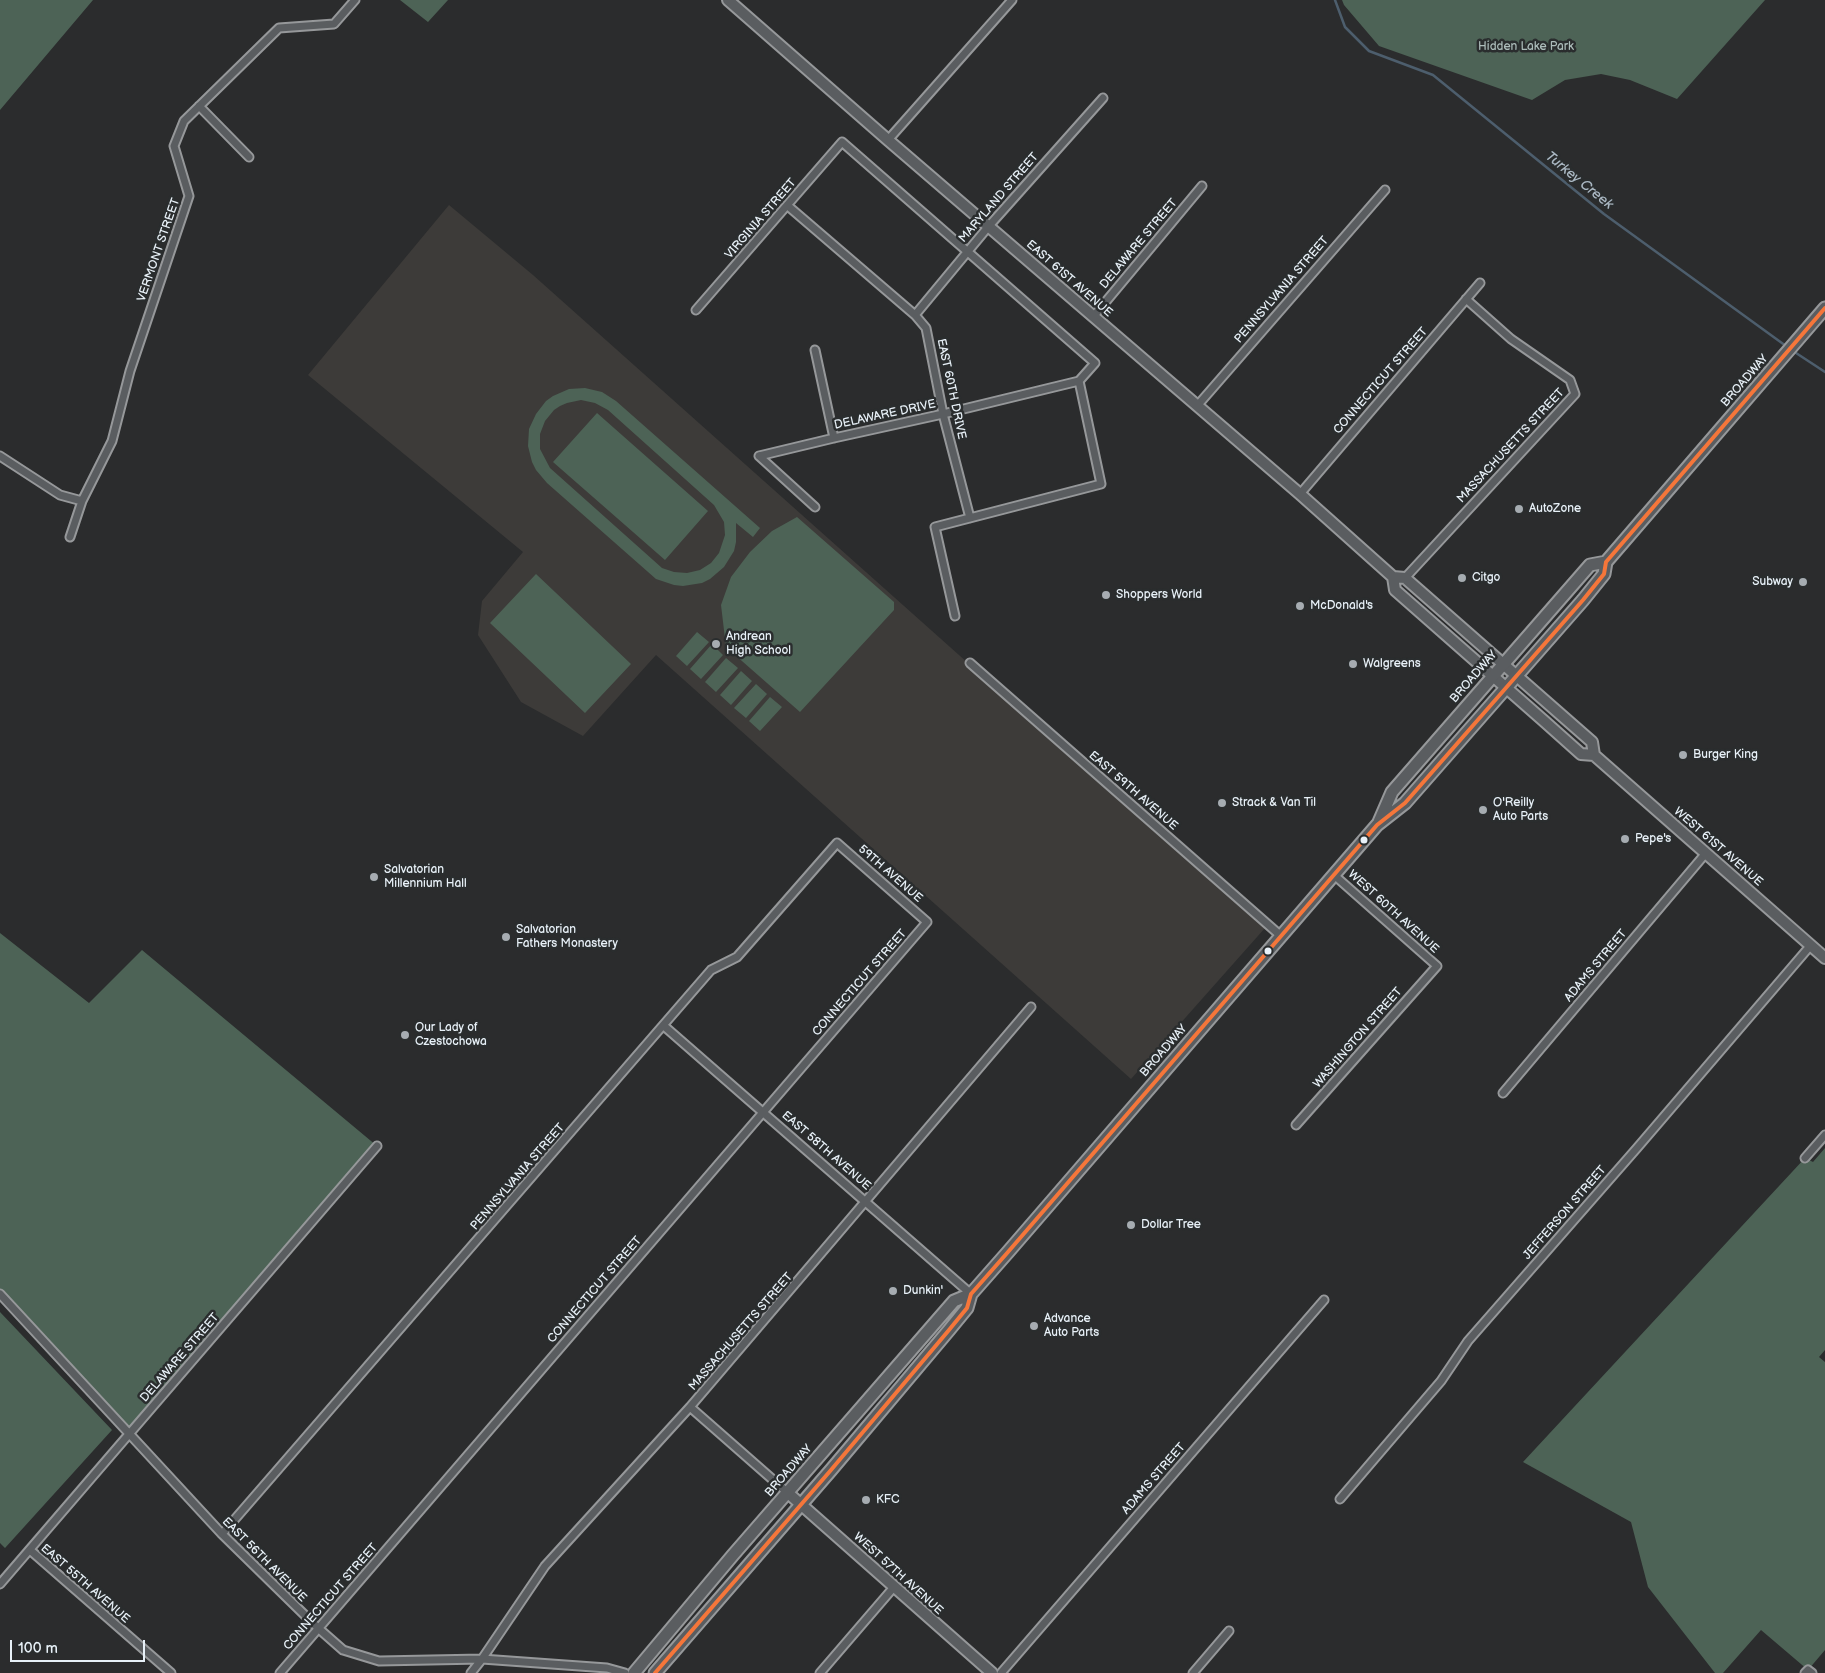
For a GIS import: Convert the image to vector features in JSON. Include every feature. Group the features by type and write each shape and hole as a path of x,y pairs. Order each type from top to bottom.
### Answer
{"main road":[{"name":"EAST 61ST AVENUE","path":"728,0 988,227 1300,494 1393,577 1395,590 1506,687"},
{"name":"BROADWAY","path":"655,1673 967,1308 971,1294 1378,825 1404,803 1516,676 1604,574 1606,562 1825,308"},
{"name":"BROADWAY","path":"1378,825 1392,792 1590,565 1606,562"},
{"path":"1393,577 1405,578 1504,665"},
{"name":"WEST 61ST AVENUE","path":"1504,665 1592,742 1594,754 1825,958"},
{"name":"WEST 61ST AVENUE","path":"1506,687 1581,754 1594,754"},
{"name":"BROADWAY","path":"634,1673 733,1555 954,1301 971,1294"},
{"name":"WEST 57TH AVENUE","path":"788,1493 992,1673"}],"street":[{"name":"VERMONT STREET","path":"70,537 82,501 112,441 130,371 189,196 174,146 184,120 279,28 334,24 355,0"},
{"path":"888,140 1012,0"},
{"name":"MARYLAND STREET","path":"915,315 988,227 1103,98"},
{"path":"199,106 249,157"},
{"name":"VIRGINIA STREET","path":"696,310 842,142 968,251"},
{"name":"DELAWARE STREET","path":"1093,317 1202,186"},
{"name":"PENNSYLVANIA STREET","path":"1197,406 1385,190"},
{"name":"EAST 60TH DRIVE","path":"788,206 915,315 926,328 943,414 970,518"},
{"path":"955,616 935,527 1101,484 1079,381 1095,363 968,251"},
{"name":"CONNECTICUT STREET","path":"1300,494 1480,283"},
{"name":"MASSACHUSETTS STREET","path":"1405,578 1575,394 1570,380 1511,339 1466,299"},
{"path":"815,350 834,438"},
{"name":"DELAWARE DRIVE","path":"815,507 759,456 1079,381"},
{"path":"0,456 60,495 82,501"},
{"name":"EAST 59TH AVENUE","path":"970,663 1281,936"},
{"name":"PENNSYLVANIA STREET","path":"222,1534 711,970 737,957 837,843"},
{"name":"59TH AVENUE","path":"837,843 927,922"},
{"name":"ADAMS STREET","path":"1503,1093 1706,853"},
{"name":"WEST 60TH AVENUE","path":"1334,875 1437,966"},
{"name":"CONNECTICUT STREET","path":"280,1673 927,922"},
{"name":"JEFFERSON STREET","path":"1340,1499 1441,1382 1468,1341 1631,1156 1811,945"},
{"name":"WASHINGTON STREET","path":"1296,1125 1437,966"},
{"name":"MASSACHUSETTS STREET","path":"471,1673 545,1566 690,1407 1031,1007"},
{"name":"EAST 58TH AVENUE","path":"664,1026 971,1294"},
{"path":"1805,1158 1825,1135"},
{"name":"DELAWARE STREET","path":"0,1584 377,1146"},
{"name":"EAST 56TH AVENUE","path":"0,1294 222,1534 343,1650 378,1662 482,1659 607,1668 625,1673"},
{"name":"ADAMS STREET","path":"1001,1673 1324,1300"},
{"path":"690,1407 788,1493"},
{"name":"EAST 55TH AVENUE","path":"30,1550 171,1673"},
{"path":"820,1673 894,1587"},
{"path":"1193,1673 1229,1630"}],"shaded area":[{"name":"Andrean High School","path":"449,205 533,275 1265,928 1131,1079 656,655 583,736 521,702 478,635 482,601 523,552 308,375"}],"green space":[{"path":"0,0 93,0 0,110"},
{"path":"400,0 448,0 428,22"},
{"name":"Hidden Lake Park","path":"1342,0 1765,0 1677,99 1630,80 1601,74 1565,80 1532,100 1379,46 1344,5"},
{"path":"585,388 602,392 616,401 760,528 753,537 736,523 734,551 724,567 710,579 702,583 683,586 656,579 547,483 536,470 528,446 529,429 536,414 546,401 569,389","holes":["581,400 595,403 608,410 714,505 724,522 725,535 719,553 711,563 700,570 687,573 674,572 662,568 550,468 540,449 540,434 545,421 554,410 567,403"]},
{"path":"597,413 708,511 665,560 553,462"},
{"path":"797,517 894,602 894,610 800,712 726,647 721,605 731,577 750,552 772,531"},
{"path":"536,574 631,664 585,713 490,623"},
{"path":"697,632 709,642 687,666 676,656"},
{"path":"712,644 723,655 701,679 690,669"},
{"path":"726,658 738,668 716,692 705,682"},
{"path":"741,671 752,681 731,705 720,695"},
{"path":"756,684 767,694 746,718 734,708"},
{"path":"770,697 782,707 760,731 749,721"},
{"path":"0,933 89,1003 142,950 377,1146 130,1434 0,1294"},
{"path":"1825,1148 1825,1350 1819,1357 1825,1362 1825,1650 1808,1670 1761,1630 1723,1673 1715,1673 1648,1587 1631,1522 1523,1462 1805,1158 1813,1162"},
{"path":"0,1312 112,1430 5,1548 0,1543"}],"waterway":[{"name":"Turkey Creek","path":"1335,0 1345,27 1369,51 1433,75 1604,214 1786,346"},
{"name":"Turkey Creek","path":"1793,351 1825,372"}],"transit line":[{"path":"655,1673 831,1470 949,1330 967,1308 971,1294 1377,825 1405,803 1583,600 1604,574 1606,562 1825,308"}],"place":[{"name":"AutoZone","path":"1519,509"},
{"name":"Citgo","path":"1462,578"},
{"name":"Subway","path":"1803,582"},
{"name":"Shoppers World","path":"1106,595"},
{"name":"McDonald's","path":"1300,606"},
{"name":"Andrean High School","path":"716,644"},
{"name":"Walgreens","path":"1353,664"},
{"name":"Burger King","path":"1683,755"},
{"name":"Strack & Van Til","path":"1222,803"},
{"name":"O'Reilly Auto Parts","path":"1483,810"},
{"name":"Pepe's","path":"1625,839"},
{"name":"Salvatorian Millennium Hall","path":"374,877"},
{"name":"Salvatorian Fathers Monastery","path":"506,937"},
{"name":"Our Lady of Czestochowa","path":"405,1035"},
{"name":"Dollar Tree","path":"1131,1225"},
{"name":"Dunkin'","path":"893,1291"},
{"name":"Advance Auto Parts","path":"1034,1326"},
{"name":"KFC","path":"866,1500"}]}
